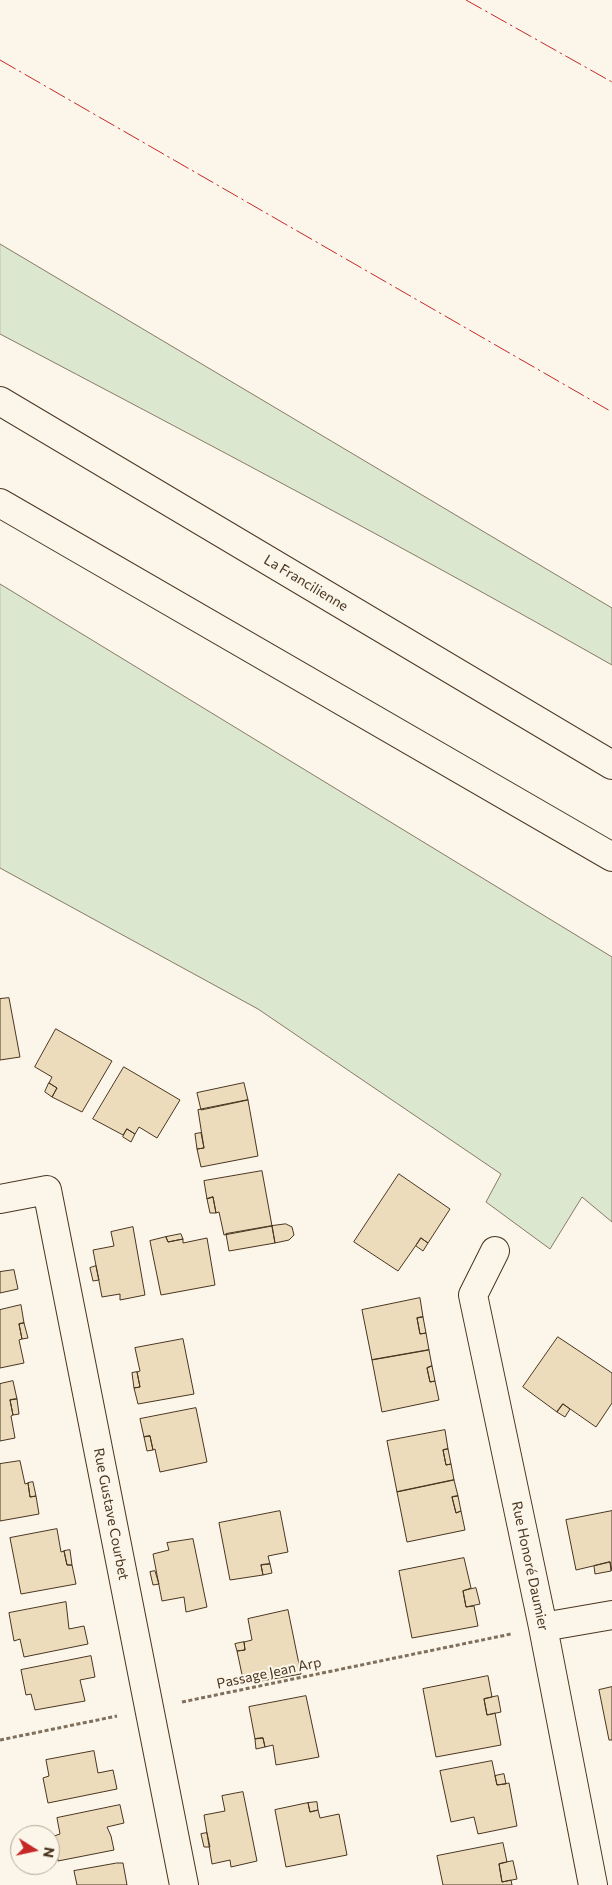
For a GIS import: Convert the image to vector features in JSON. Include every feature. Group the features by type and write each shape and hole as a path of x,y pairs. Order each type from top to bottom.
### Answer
{"main road":[{"name":"La Francilienne","path":"0,401 612,765"},
{"path":"0,503 612,858"},
{"name":"Rue Gustave Courbet","path":"0,1199 47,1190 184,1885"},
{"name":"Rue Honoré Daumier","path":"495,1252 473,1295 543,1628 593,1885"},
{"path":"543,1628 612,1615"}],"path":[{"name":"Passage Jean Arp","path":"0,1740 543,1628"}],"green space":[{"path":"0,244 612,608 612,665 384,538 0,334"},
{"path":"0,584 612,957 612,1222 582,1197 550,1249 486,1202 501,1174 258,1009 0,868"}],"building":[{"path":"9,998 20,1057 0,1060 0,999"},
{"path":"56,1029 112,1061 82,1112 52,1097 57,1088 49,1083 52,1077 35,1067"},
{"path":"124,1067 180,1100 157,1138 139,1127 135,1134 127,1129 123,1135 93,1119"},
{"path":"49,1083 57,1088 52,1097 45,1092"},
{"path":"244,1083 248,1100 201,1110 197,1093"},
{"path":"248,1100 258,1156 201,1167 197,1149 204,1148 198,1110"},
{"path":"127,1129 135,1134 131,1142 123,1137"},
{"path":"201,1133 204,1148 197,1149 195,1134"},
{"path":"262,1171 272,1226 224,1235 219,1212 216,1213 213,1197 207,1199 204,1181"},
{"path":"399,1174 450,1209 428,1243 421,1238 398,1271 354,1242"},
{"path":"213,1197 216,1213 210,1213 207,1199"},
{"path":"286,1224 292,1227 294,1235 289,1240 275,1243 272,1226"},
{"path":"272,1226 275,1243 229,1251 226,1234"},
{"path":"133,1227 145,1295 120,1300 120,1294 102,1297 93,1250 114,1246 111,1232"},
{"path":"181,1234 183,1239 168,1242 166,1237"},
{"path":"166,1237 168,1242 183,1239 183,1243 207,1238 215,1285 161,1295 150,1241"},
{"path":"421,1238 428,1243 423,1251 416,1246"},
{"path":"96,1266 99,1280 93,1281 90,1268"},
{"path":"14,1270 18,1289 0,1293 0,1272"},
{"path":"420,1298 423,1317 417,1318 420,1334 426,1333 429,1350 372,1360 362,1310"},
{"path":"21,1305 24,1323 19,1324 22,1339 19,1340 24,1363 0,1368 0,1310"},
{"path":"423,1317 426,1333 420,1334 417,1318"},
{"path":"24,1323 28,1338 22,1339 19,1324"},
{"path":"558,1337 612,1373 612,1403 596,1427 563,1404 557,1412 523,1387"},
{"path":"183,1339 194,1394 138,1404 134,1388 140,1387 137,1372 140,1371 135,1348"},
{"path":"429,1350 432,1366 427,1368 430,1382 435,1381 439,1400 382,1412 372,1360"},
{"path":"432,1366 435,1381 430,1382 427,1368"},
{"path":"137,1372 140,1387 134,1388 132,1373"},
{"path":"13,1381 17,1399 10,1400 15,1438 0,1441 0,1384"},
{"path":"17,1399 19,1414 13,1415 10,1400"},
{"path":"563,1404 570,1409 565,1417 557,1412"},
{"path":"196,1408 207,1462 160,1472 155,1449 153,1450 150,1436 144,1437 140,1419"},
{"path":"445,1430 448,1449 443,1450 446,1465 451,1464 454,1480 397,1492 387,1441"},
{"path":"150,1436 153,1450 147,1451 144,1437"},
{"path":"448,1449 451,1464 446,1465 443,1450"},
{"path":"20,1461 25,1484 28,1483 30,1497 36,1496 39,1514 0,1521 0,1464"},
{"path":"454,1480 458,1496 452,1497 456,1513 461,1511 465,1530 407,1542 397,1492"},
{"path":"33,1482 36,1496 30,1497 28,1483"},
{"path":"458,1496 461,1511 456,1513 452,1497"},
{"path":"280,1511 288,1552 268,1556 270,1564 261,1565 263,1575 230,1580 219,1523"},
{"path":"612,1511 612,1571 610,1562 576,1570 566,1520"},
{"path":"57,1529 61,1552 64,1551 67,1565 72,1565 76,1584 21,1594 10,1538"},
{"path":"193,1539 207,1607 186,1612 184,1597 162,1601 153,1554 169,1550 167,1543"},
{"path":"70,1550 72,1565 67,1565 64,1551"},
{"path":"464,1558 471,1588 463,1591 466,1607 474,1606 478,1626 412,1638 399,1571"},
{"path":"610,1562 611,1571 595,1574 594,1566"},
{"path":"270,1564 272,1573 263,1575 261,1565"},
{"path":"155,1571 159,1584 153,1585 150,1572"},
{"path":"476,1588 480,1604 466,1607 463,1591"},
{"path":"66,1602 69,1629 84,1626 88,1644 24,1657 20,1639 14,1641 9,1613"},
{"path":"288,1610 301,1674 244,1684 237,1651 245,1650 244,1642 252,1640 248,1619"},
{"path":"244,1642 245,1650 237,1651 235,1644"},
{"path":"91,1656 95,1677 80,1680 85,1701 35,1710 31,1694 26,1695 21,1670"},
{"path":"488,1676 492,1697 484,1699 487,1715 495,1713 501,1745 436,1757 423,1689"},
{"path":"612,1687 612,1740 609,1740 599,1690"},
{"path":"306,1696 319,1757 276,1765 273,1745 265,1747 263,1738 255,1739 249,1707"},
{"path":"498,1696 501,1712 487,1715 484,1699"},
{"path":"263,1738 265,1747 256,1749 255,1739"},
{"path":"94,1751 98,1773 113,1770 117,1789 48,1803 43,1778 49,1776 46,1760"},
{"path":"492,1761 497,1785 509,1783 517,1826 478,1834 474,1817 451,1822 440,1771"},
{"path":"504,1774 506,1784 497,1785 495,1776"},
{"path":"243,1792 257,1861 231,1867 230,1860 212,1864 204,1815 225,1811 222,1796"},
{"path":"317,1802 318,1810 310,1812 308,1803"},
{"path":"308,1803 310,1812 318,1810 320,1818 339,1814 347,1855 286,1867 275,1810"},
{"path":"120,1805 124,1823 107,1827 114,1850 60,1861 60,1825 58,1825 57,1818"},
{"path":"207,1833 210,1847 204,1847 201,1834"},
{"path":"503,1843 507,1862 499,1864 502,1882 511,1880 512,1885 443,1885 437,1856"},
{"path":"513,1861 517,1879 502,1882 499,1864"},
{"path":"123,1863 127,1885 77,1885 74,1871"}],"power":[{"path":"466,0 612,82"},
{"path":"0,60 612,412"}]}
